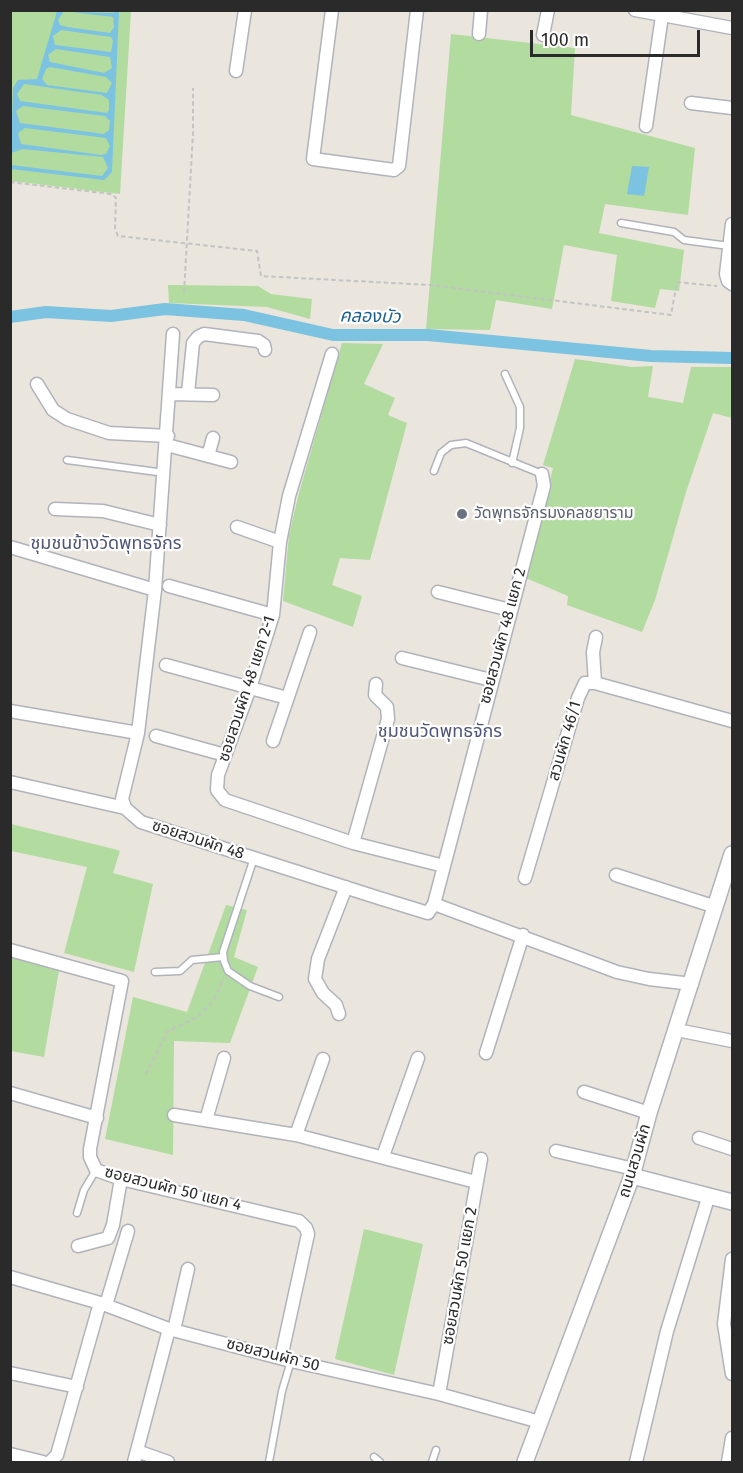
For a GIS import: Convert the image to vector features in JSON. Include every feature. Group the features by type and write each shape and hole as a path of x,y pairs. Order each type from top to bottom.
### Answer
{"street":[{"path":"236,70 245,10"},
{"path":"332,10 313,159 394,170 399,166 417,10"},
{"path":"479,34 481,10"},
{"path":"543,35 548,10"},
{"path":"635,10 732,28"},
{"path":"701,24 703,10"},
{"path":"646,126 662,16"},
{"path":"691,103 732,108"},
{"path":"730,282 726,274 732,224"},
{"path":"125,808 122,799 138,733 155,590 168,441 173,334"},
{"path":"188,393 193,343 198,337 204,334 258,341 264,345 265,350"},
{"name":"ซอยสวนผัก 48 แยก 2-1","path":"332,354 289,496 280,542 273,615 250,688 218,775 217,790 225,800 352,843 444,866"},
{"path":"37,384 53,410 67,419 109,433 168,441 231,462"},
{"path":"170,394 213,395"},
{"path":"208,456 213,438"},
{"name":"ซอยสวนผัก 48 แยก 2","path":"434,904 491,680 544,486 543,474"},
{"path":"55,509 103,512 160,525"},
{"path":"237,527 280,542"},
{"path":"10,547 155,590"},
{"path":"170,586 273,615"},
{"path":"438,591 510,610"},
{"path":"273,741 310,632"},
{"path":"595,683 593,652 596,637"},
{"path":"402,658 491,680"},
{"path":"166,665 287,698"},
{"name":"สวนผัก 46/1","path":"525,878 578,698 585,683 595,683 732,721"},
{"path":"352,843 388,718 387,707 375,694 376,684"},
{"path":"10,711 138,733"},
{"path":"156,736 225,755"},
{"path":"10,782 125,808"},
{"name":"ซอยสวนผัก 48","path":"125,808 141,822 346,888 428,913 434,904 523,935 617,972 649,979 692,984"},
{"name":"ถนนสวนผัก","path":"525,1462 633,1172 732,854"},
{"path":"616,875 716,907"},
{"path":"339,1014 336,1005 323,993 315,979 318,959 346,888"},
{"path":"486,1053 523,935"},
{"name":"ซอยสวนผัก 50 แยก 4","path":"10,950 122,981 90,1157 96,1170 121,1179 304,1224 308,1234 286,1359"},
{"path":"676,1030 732,1041"},
{"path":"206,1120 224,1058"},
{"path":"383,1156 418,1058"},
{"path":"296,1135 323,1059"},
{"path":"584,1092 650,1113"},
{"path":"10,1093 97,1118"},
{"path":"174,1115 296,1135 476,1182"},
{"path":"699,1138 732,1149"},
{"path":"556,1151 732,1202"},
{"name":"ซอยสวนผัก 50 แยก 2","path":"439,1394 481,1159"},
{"path":"78,1246 108,1238 113,1226 121,1179"},
{"path":"636,1462 667,1331 709,1195"},
{"path":"50,1462 57,1455 128,1231"},
{"path":"732,1259 724,1324 732,1374"},
{"path":"168,1462 136,1457 188,1269"},
{"name":"ซอยสวนผัก 50","path":"10,1277 103,1304 172,1330 439,1394 540,1422"},
{"path":"10,1373 77,1387"},
{"path":"728,1462 732,1438"},
{"path":"10,1454 24,1460 43,1462"}],"lane":[{"path":"621,223 674,232 684,240 729,246"},
{"path":"505,374 520,407 520,428 512,463"},
{"path":"434,471 441,453 452,445 466,443 543,474"},
{"path":"68,460 165,473"},
{"path":"254,858 223,957 228,971 250,986 279,997"},
{"path":"155,972 180,971 192,960 223,957"},
{"path":"77,1214 84,1190 96,1170"},
{"path":"269,1462 286,1359"},
{"path":"432,1462 436,1450"}],"path":[{"path":"184,293 193,133 193,88"},
{"path":"10,182 112,194 116,198 116,234 257,251 261,276 441,286 670,315 677,282 716,286 730,282"},
{"path":"146,1074 167,1032 199,1016 213,1001 228,971"}],"green space":[{"path":"10,11 131,11 120,194 11,181"},
{"path":"451,34 575,48 571,115 695,148 688,215 605,204 599,233 684,250 679,291 660,289 655,308 611,301 617,255 564,245 552,309 496,300 490,330 426,329"},
{"path":"168,285 258,286 271,294 312,299 310,319 267,307 169,303"},
{"path":"342,343 383,344 364,384 395,398 388,415 407,423 370,560 340,558 332,585 362,596 353,627 283,601 289,535"},
{"path":"575,359 632,367 653,366 648,397 683,403 691,367 732,367 732,418 713,413 686,492 655,600 642,632 567,605 568,596 526,578 553,468 543,465"},
{"path":"11,824 120,851 113,873 153,884 134,972 64,953 87,867 11,851"},
{"path":"226,905 247,910 234,957 258,967 230,1043 174,1041 173,1155 105,1139 133,997 187,1012"},
{"path":"10,957 59,970 44,1057 11,1051"},
{"path":"364,1229 423,1244 394,1375 335,1359"}],"water":[{"path":"57,11 64,11 58,20 60,25 110,33 114,27 113,17 67,11 111,13 119,11 112,172 104,180 11,169 11,165 102,176 108,168 103,157 23,149 11,153 13,88 18,80 37,79","holes":["61,30 111,37 113,41 111,52 55,45 53,36","56,49 110,57 112,68 104,73 50,62 48,55","50,67 106,77 112,83 107,93 47,85 42,79 46,69","24,84 102,95 109,100 109,110 107,113 20,101 17,94","23,106 105,116 110,121 109,130 104,134 20,123 16,111","25,128 106,138 110,146 106,154 101,155 21,144 18,133"]},
{"path":"632,166 649,167 644,196 627,194"}],"waterway":[{"name":"คลองบัว","path":"10,317 46,312 111,316 165,309 244,315 333,335 428,335 651,356 732,358"}],"place":[{"name":"วัดพุทธจักรมงคลชยาราม","path":"462,514"}],"district":[{"name":"ชุมชนข้างวัดพุทธจักร","path":"106,544"},
{"name":"ชุมชนวัดพุทธจักร","path":"440,732"}]}
